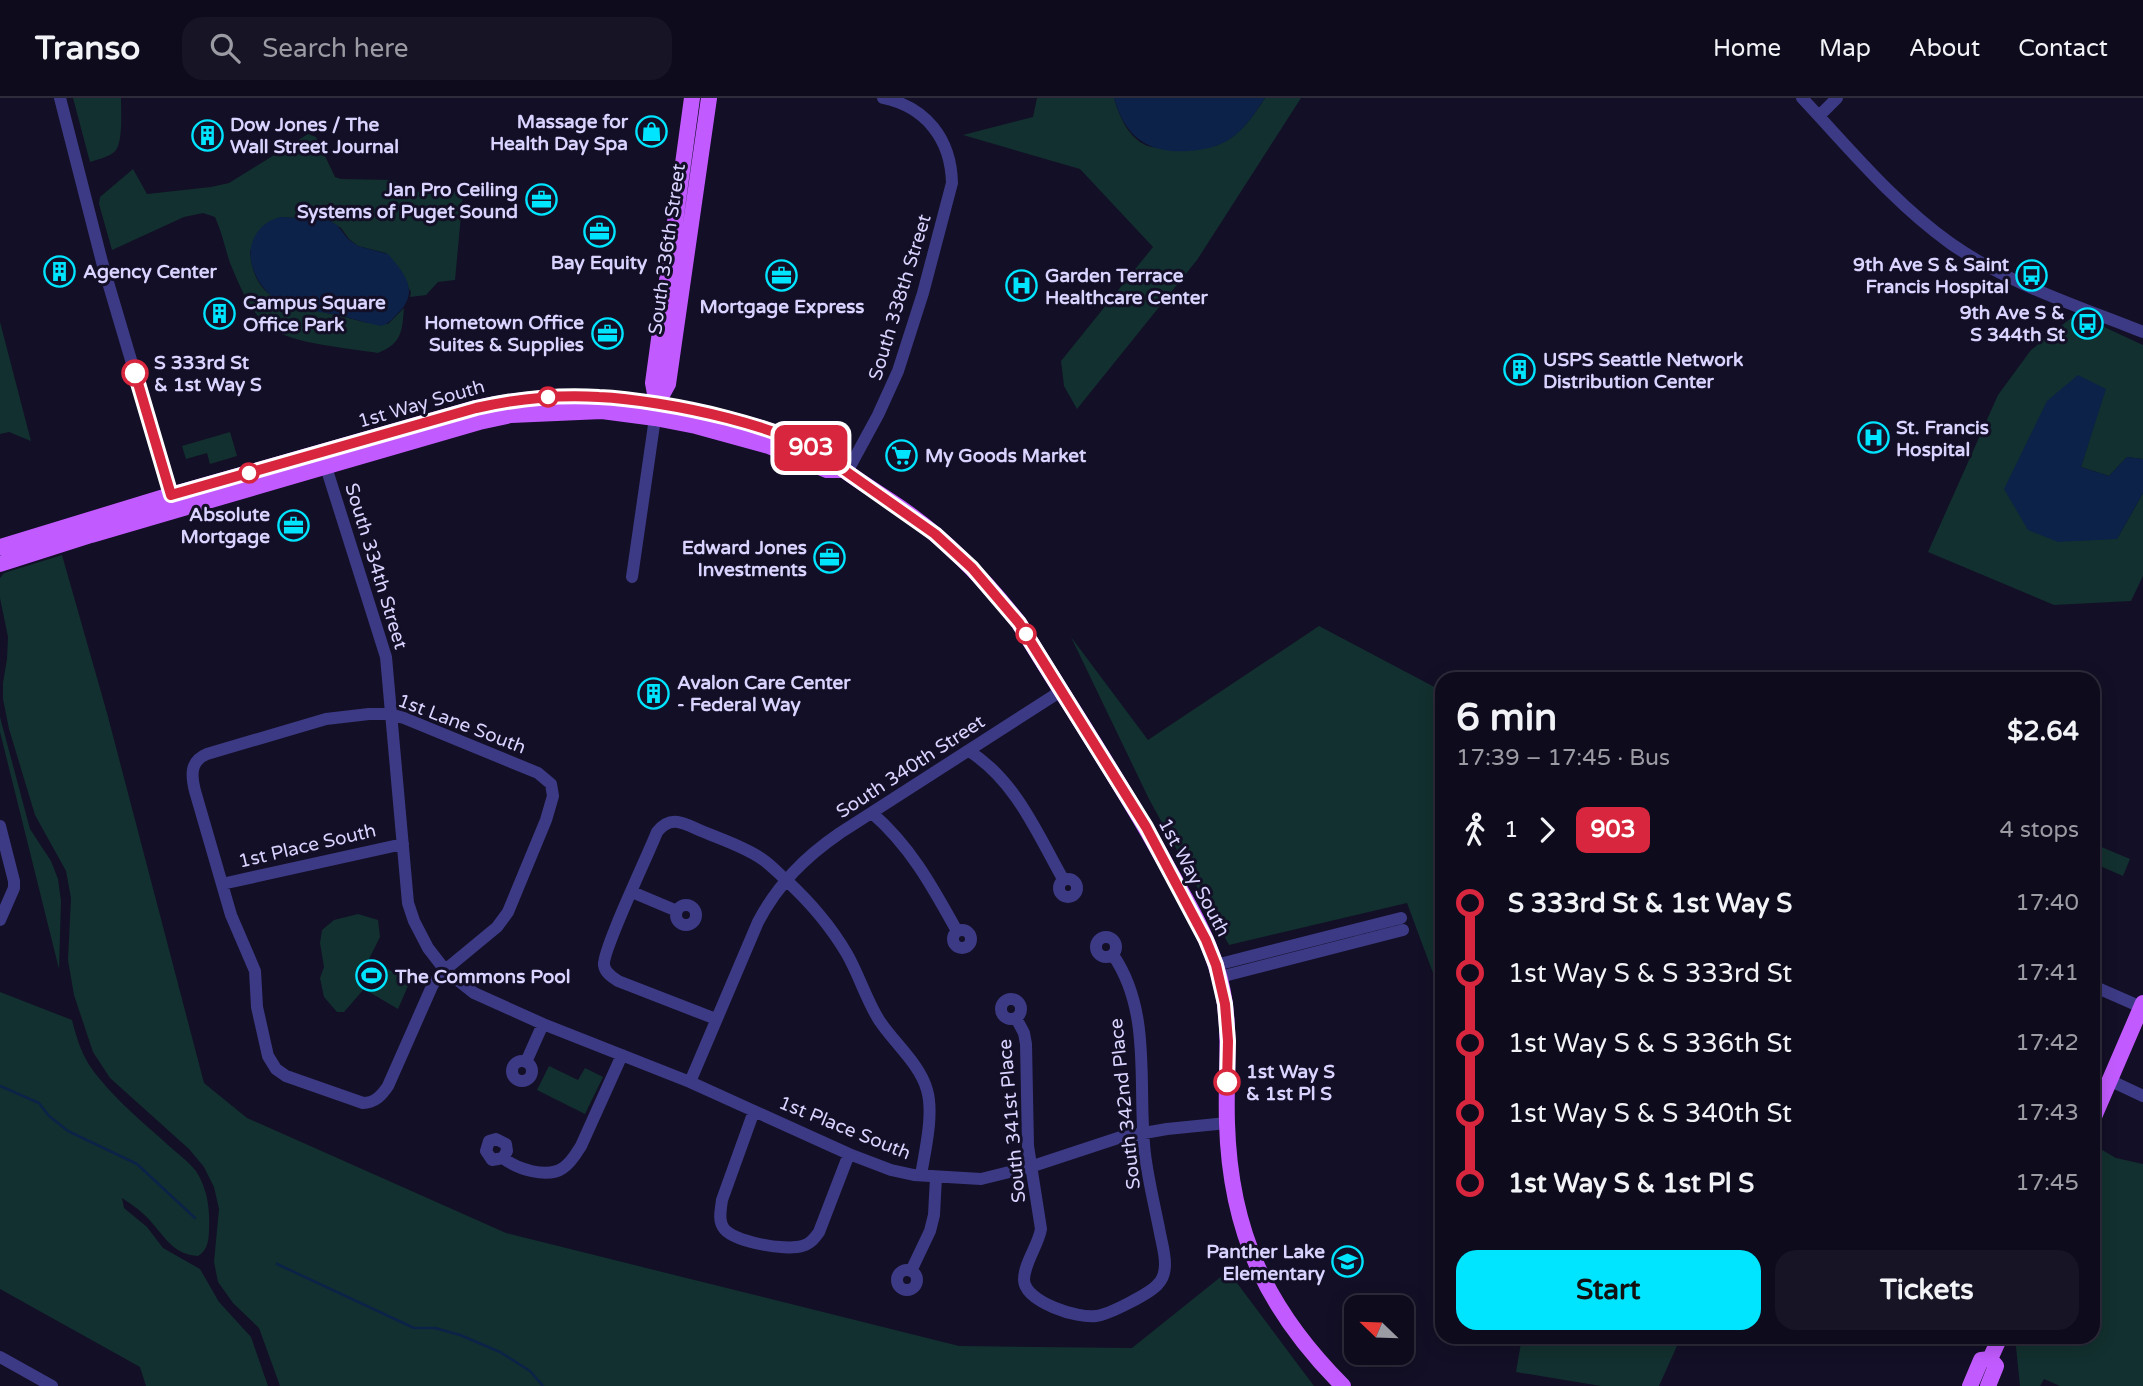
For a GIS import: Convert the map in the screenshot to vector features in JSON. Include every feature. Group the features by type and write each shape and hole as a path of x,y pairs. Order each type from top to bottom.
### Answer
{"main road":[{"name":"South 336th Street","path":"656,411 653,383 692,98"},
{"name":"South 336th Street","path":"656,411 668,384 709,98"},
{"name":"1st Way South","path":"6,554 476,408 512,400 598,397 656,411 696,426 769,446 827,470 845,471 916,519 972,568 1019,623 1146,827 1188,903 1218,971 1227,1031 1229,1160 1234,1193 1247,1239 1272,1297 1297,1335 1343,1386"},
{"name":"1st Way South","path":"173,503 326,467 511,415 656,411"},
{"path":"2100,1102 2142,1005"},
{"path":"1990,1359 1997,1344"},
{"path":"1970,1386 1981,1360 1990,1359"},
{"path":"1988,1386 1996,1366 1990,1359"}],"street":[{"path":"61,98 99,249 173,503"},
{"name":"South 338th Street","path":"845,471 878,415 898,372 916,318 950,194 950,160 935,129 910,107 883,98"},
{"path":"1802,98 1912,214 1951,244 2007,276 2143,332"},
{"path":"1819,116 1837,98"},
{"name":"South 336th Street","path":"632,576 656,411"},
{"name":"South 334th Street","path":"326,467 386,657 403,844"},
{"name":"South 340th Street","path":"690,1082 758,922 786,880 811,854 1061,691"},
{"name":"1st Lane South","path":"222,884 193,783 194,763 206,754 326,719 390,714 414,722 544,777 551,785 553,796 508,912 497,927 445,970"},
{"path":"969,751 992,767 1018,799 1063,879"},
{"path":"872,813 892,830 908,849 957,930"},
{"path":"716,1019 618,981 605,970 603,963 657,832 670,821 679,822 750,851 786,880 825,920 847,955 877,1017 924,1081 929,1105 921,1175"},
{"path":"0,826 14,888 0,920"},
{"name":"1st Place South","path":"222,884 403,844 405,886 414,921 428,948 445,970 474,993 543,1024 690,1082 849,1154 891,1170 936,1177 981,1179 1030,1167 1101,1142 1144,1132 1227,1123"},
{"path":"222,884 234,925 256,971 257,1007 268,1056 272,1064 286,1076 348,1099 368,1103 379,1097 397,1068 426,995 445,970"},
{"path":"632,892 677,911"},
{"path":"1218,971 1402,924"},
{"name":"South 342nd Place","path":"1113,955 1121,966 1138,1026 1144,1132 1165,1270 1161,1281 1153,1289 1115,1310"},
{"path":"2100,989 2142,1005"},
{"name":"South 341st Place","path":"1016,1018 1024,1032 1027,1052 1030,1167 1041,1229 1024,1279 1027,1290 1035,1298 1078,1315 1099,1316 1115,1310"},
{"path":"526,1062 543,1024"},
{"path":"503,1158 535,1171 549,1173 561,1169 581,1146 622,1055"},
{"path":"2109,1080 2143,1096"},
{"path":"754,1111 722,1200 721,1225 727,1234 743,1240 788,1248 811,1243 819,1233 849,1154"},
{"path":"911,1272 932,1224 936,1177"},
{"path":"0,1357 52,1386"}],"green space":[{"path":"73,98 121,98 120,139 114,152 90,162"},
{"path":"1037,98 1114,98 1126,126 1141,143 1156,147 1198,148 1219,145 1236,134 1265,98 1301,98 1197,260 1077,409 1064,386 1061,361 1153,247 1080,169 963,135 1033,117"},
{"path":"308,134 316,137 335,177 393,180 408,192 452,190 463,194 455,280 438,282 426,295 410,297 411,292 386,253 358,246 341,228 328,220 280,217 250,251 259,283 278,300 291,305 381,324 388,324 404,308 399,336 392,345 378,353 291,338 269,327 256,314 241,289 215,217 203,213 184,217 112,250 99,204 100,197 133,169 147,194 211,187 229,183"},
{"path":"2076,314 2143,345 2143,459 2127,457 2109,476 2081,467 2105,389 2047,401 2117,539 2143,493 2143,576 2131,601 2054,605 1928,552 1998,395 2031,350"},
{"path":"0,322 31,441 9,432 0,434"},
{"path":"230,432 237,456 210,464 207,453 186,459 182,446"},
{"path":"62,555 107,713 204,1083 247,1118 506,1233 959,1346 1132,1348 1228,1271 1314,1386 280,1386 259,1328 233,1303 218,1282 214,1262 219,1209 214,1187 204,1167 189,1149 110,1078 93,1052 74,995 68,960 71,898 66,871 35,815 9,729 3,699 8,637 0,598 0,578 4,573"},
{"path":"1319,626 1435,687 1435,993 1433,973 1407,903 1229,945 1149,799 1071,637 1148,740"},
{"path":"0,717 30,829 51,861 58,879 61,901 59,969 0,732"},
{"path":"2100,846 2130,859 2123,876 2100,866"},
{"path":"358,914 378,920 380,937 369,959 397,974 408,986 398,1009 364,989 344,1012 337,1012 324,997 320,978 324,967 320,943 322,930 334,920"},
{"path":"0,992 72,1020 82,1051 99,1078 124,1105 196,1171 205,1191 209,1221 207,1244 198,1256 177,1249 146,1216 122,1198 124,1208 147,1227 163,1248 200,1269 219,1302 251,1337 268,1386 146,1386 140,1367 0,1289"},
{"path":"549,1066 578,1080 585,1068 603,1077 585,1114 537,1090"},
{"path":"2100,1149 2116,1158 2143,1164 2143,1386 2060,1386 2044,1379 2040,1386 2020,1386 2016,1344 2100,1344"},
{"path":"1521,1344 1678,1344 1659,1386 1601,1386 1516,1372"}],"water":[{"path":"1114,98 1265,98 1245,126 1225,142 1205,149 1174,151 1150,146 1132,133"},
{"path":"280,217 328,220 337,225 348,239 358,246 388,254 408,283 405,305 390,321 381,326 297,308 277,300 264,288 254,273 250,255 252,242 261,228"},
{"path":"2078,375 2106,389 2081,467 2109,476 2127,457 2143,459 2143,493 2117,539 2058,542 2028,530 2004,489 2047,401"}],"waterway":[{"path":"0,1086 39,1103 49,1116 68,1131 137,1164 195,1218"},
{"path":"277,1264 414,1328 435,1328 500,1352 530,1371 543,1386"}],"bus line":[{"name":"903","path":"135,373 171,495 476,408 512,400 548,397 598,397 687,410 782,435 832,458 844,470 935,534 972,568 1019,623 1146,827 1206,940 1220,977 1225,1004 1227,1082"}],"place":[{"name":"Massage for Health Day Spa","path":"651,132"},
{"name":"Dow Jones / The Wall Street Journal","path":"207,135"},
{"name":"Jan Pro Ceiling Systems of Puget Sound","path":"541,200"},
{"name":"Bay Equity","path":"599,231"},
{"name":"Agency Center","path":"60,271"},
{"name":"Mortgage Express","path":"782,275"},
{"name":"9th Ave S & Saint Francis Hospital","path":"2032,275"},
{"name":"Garden Terrace Healthcare Center","path":"1022,286"},
{"name":"Campus Square Office Park","path":"220,313"},
{"name":"9th Ave S & S 344th St","path":"2088,323"},
{"name":"Hometown Office Suites & Supplies","path":"607,333"},
{"name":"USPS Seattle Network Distribution Center","path":"1520,370"},
{"name":"S 333rd St & 1st Way S","path":"135,373"},
{"name":"St. Francis Hospital","path":"1873,438"},
{"name":"My Goods Market","path":"902,455"},
{"name":"Absolute Mortgage","path":"293,525"},
{"name":"Edward Jones Investments","path":"830,558"},
{"name":"Avalon Care Center - Federal Way","path":"654,693"},
{"name":"The Commons Pool","path":"372,976"},
{"name":"1st Way S & 1st Pl S","path":"1227,1082"},
{"name":"Panther Lake Elementary","path":"1348,1262"}]}
